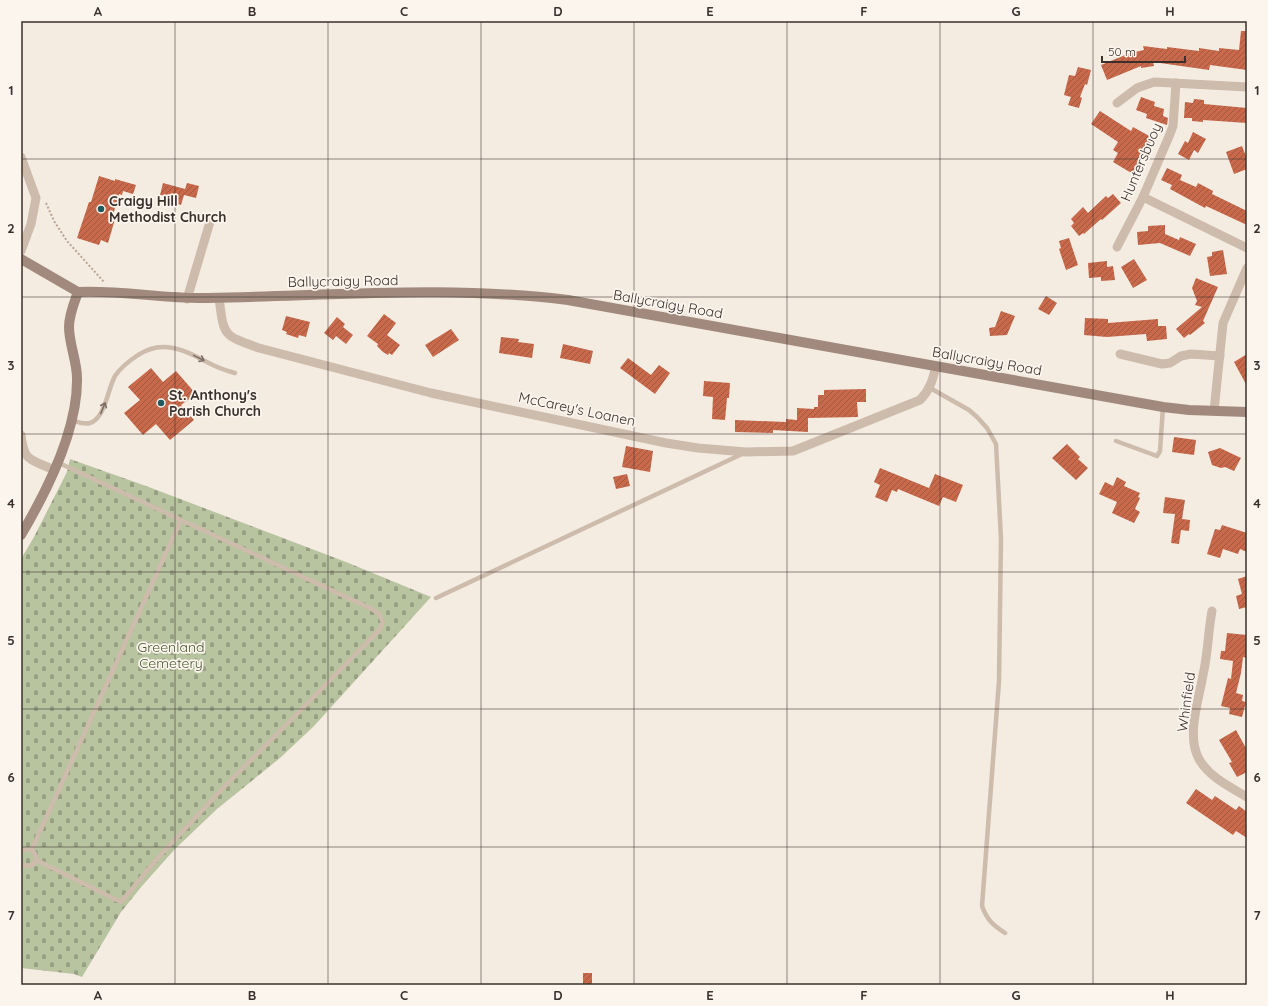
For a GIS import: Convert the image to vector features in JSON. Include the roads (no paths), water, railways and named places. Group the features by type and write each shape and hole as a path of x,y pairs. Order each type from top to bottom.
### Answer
{"street":[{"path":"1117,103 1134,90 1145,85 1160,82 1247,87"},
{"name":"Huntersbuoy","path":"1117,248 1143,197 1173,126 1176,83"},
{"path":"21,157 36,198 31,224 21,251"},
{"path":"1143,197 1247,248"},
{"path":"187,299 210,222"},
{"path":"21,259 78,292 69,327 77,377 76,404 56,466 35,511 21,534"},
{"path":"1214,411 1224,319 1247,268"},
{"name":"Ballycraigy Road","path":"78,292 110,292 187,299 437,293 529,295 583,303 1163,407 1188,410 1247,412"},
{"name":"McCarey's Loanen","path":"219,298 222,322 227,333 236,340 259,348 431,393 666,443 698,448 746,452 793,451 914,403 924,396 930,388 934,379 936,366"},
{"path":"1120,354 1162,364 1170,363 1181,356 1191,354 1220,356"},
{"path":"21,435 23,450 27,457 56,466"},
{"name":"Whinfield","path":"1212,611 1204,675 1196,706 1194,731 1195,749 1200,760 1216,778 1247,797"}],"lane":[{"path":"72,420 86,424 95,421 103,410 112,383 119,371 136,357 151,348 164,347 179,349 220,368 235,373"},
{"path":"930,388 969,410 987,428 996,444 1001,539 999,681 982,906 986,916 995,926 1005,933"},
{"path":"1116,441 1156,456 1160,451 1163,407"},
{"path":"436,598 746,452"},
{"path":"36,860 121,902 157,859 216,796 380,628 382,624 381,616 372,609 181,520 56,466"},
{"path":"32,850 181,520"},
{"path":"21,852 26,849 32,850 36,855 35,863 30,866 21,863"}],"place":[{"name":"Craigy Hill Methodist Church","path":"101,209"},
{"name":"St. Anthony's Parish Church","path":"161,403"}],"park label":[{"name":"Greenland Cemetery","path":"171,656"}]}
